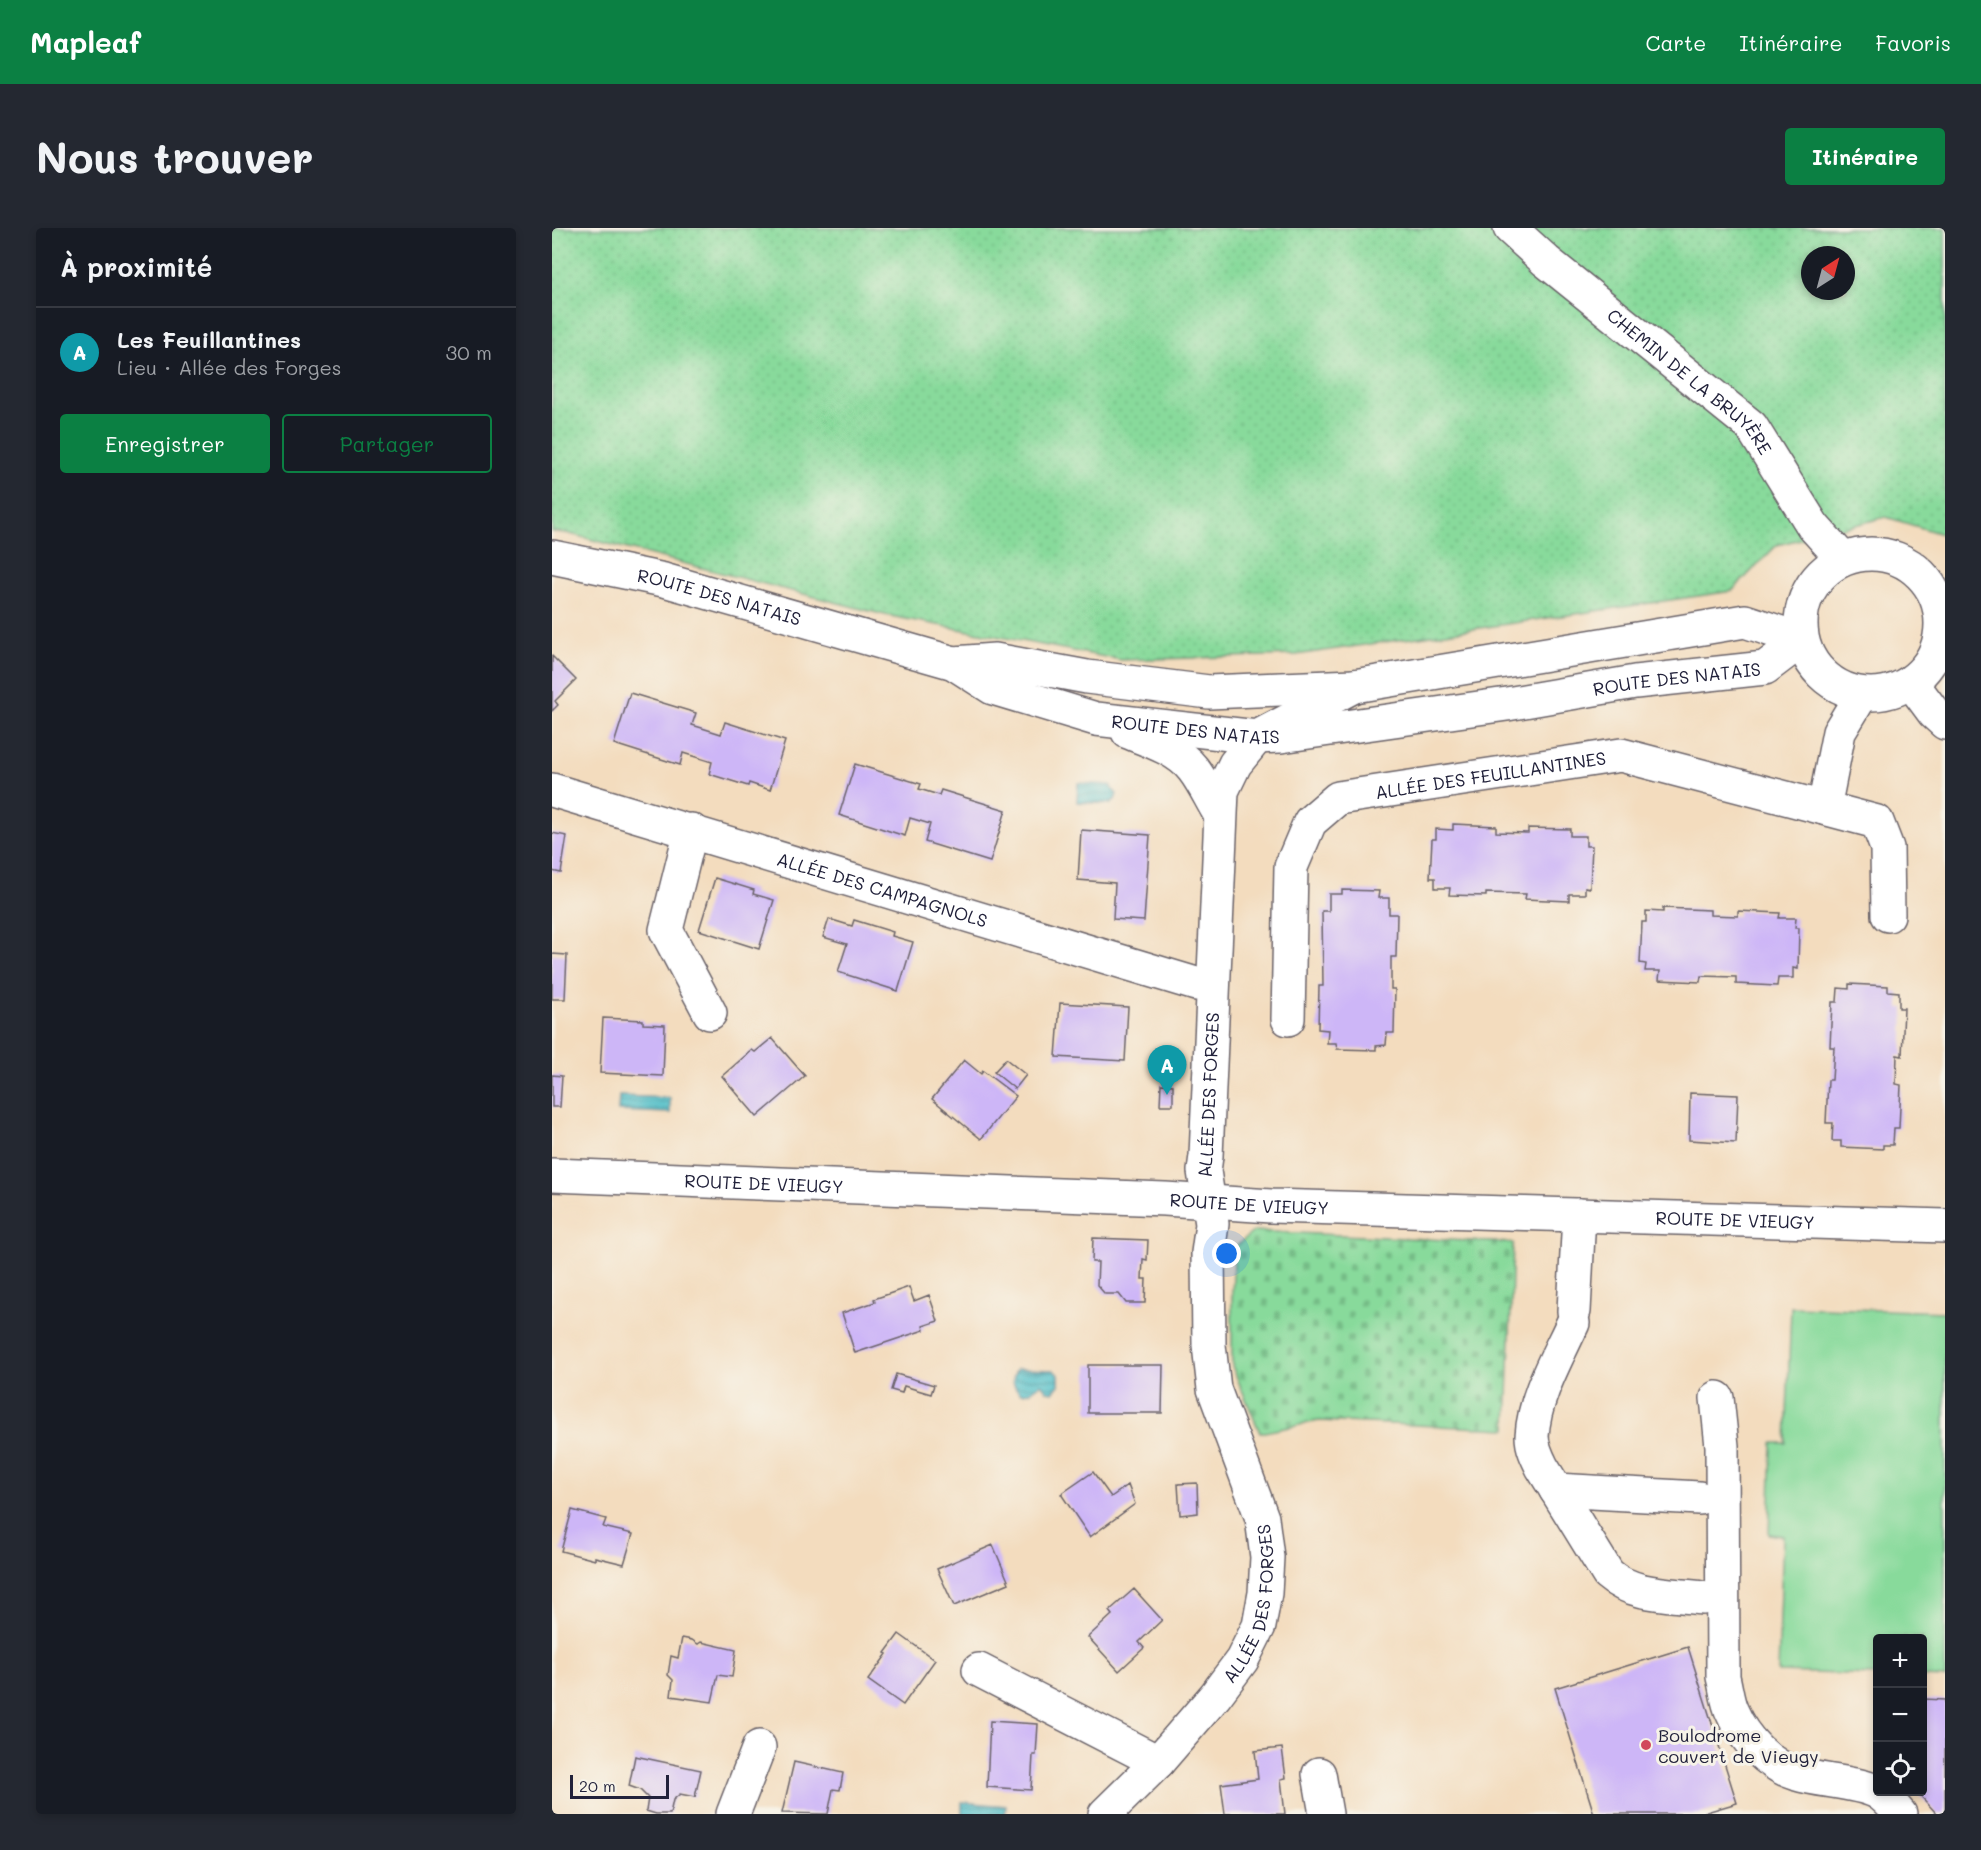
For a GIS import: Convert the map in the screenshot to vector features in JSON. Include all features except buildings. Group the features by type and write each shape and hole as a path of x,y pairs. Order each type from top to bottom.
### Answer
{"street":[{"name":"CHEMIN DE LA BRUYÈRE","path":"1510,228 1546,261 1751,426 1814,526 1842,558"},
{"path":"1865,553 1889,555 1911,565 1928,581 1942,601 1942,625 1938,647 1927,667 1911,682 1896,690 1879,694 1862,694 1835,685 1813,666 1802,640 1800,615 1807,591 1822,572 1842,558 1865,553"},
{"name":"ROUTE DES NATAIS","path":"552,557 664,580 954,663 993,688 1096,719 1257,737 1281,736 1507,704 1635,682 1765,668 1802,640"},
{"name":"ROUTE DES NATAIS","path":"954,663 994,660 1087,677 1209,692 1354,686 1745,621 1802,640"},
{"path":"1911,682 1934,713 1945,723"},
{"path":"1257,737 1354,686"},
{"path":"1824,808 1839,732 1862,694"},
{"path":"1096,719 1161,745 1183,759 1193,770 1220,814"},
{"name":"ALLÉE DES FORGES","path":"1105,1814 1158,1762 1215,1696 1242,1660 1259,1626 1265,1593 1267,1557 1262,1518 1214,1389 1209,1346 1208,1253 1212,1224 1204,1171 1222,791 1235,764 1257,737"},
{"name":"ALLÉE DES FEUILLANTINES","path":"1288,1019 1291,867 1310,822 1338,798 1621,755 1876,822 1887,848 1888,915"},
{"name":"ALLÉE DES CAMPAGNOLS","path":"552,790 1196,984 1212,986"},
{"path":"691,830 666,930 710,1013"},
{"name":"ROUTE DE VIEUGY","path":"552,1175 1208,1202 1271,1206 1421,1225 1579,1215 1945,1226"},
{"path":"1579,1215 1574,1317 1538,1406 1532,1437 1535,1453 1608,1574 1619,1583 1633,1589 1702,1598"},
{"path":"1717,1398 1722,1446 1723,1677 1731,1710 1741,1730 1756,1748 1774,1762 1794,1773 1871,1789 1884,1796 1900,1814"},
{"path":"1556,1490 1699,1498"},
{"path":"979,1670 1158,1762"},
{"path":"733,1814 759,1747"},
{"path":"1319,1774 1326,1814"}],"green space":[{"path":"552,228 1945,228 1945,535 1886,517 1777,545 1732,591 1296,655 1121,660 885,615 566,533 552,532"},
{"path":"1254,1231 1513,1243 1507,1429 1319,1421 1260,1433 1232,1366 1232,1293 1235,1247"},
{"path":"1791,1307 1945,1312 1945,1678 1927,1677 1927,1634 1873,1634 1873,1675 1778,1672 1783,1536 1769,1534 1772,1443 1786,1443"}],"water":[{"path":"1078,783 1111,785 1117,794 1115,800 1111,804 1077,802"},
{"path":"619,1096 670,1098 670,1113 618,1111"},
{"path":"1017,1369 1053,1370 1059,1375 1059,1385 1053,1392 1047,1391 1041,1384 1030,1392 1021,1393 1013,1382"},
{"path":"962,1802 1006,1806 1005,1814 962,1814"}],"place":[{"name":"Les Feuillantines","path":"1167,1095"},
{"name":"Boulodrome couvert de Vieugy","path":"1646,1745"}]}
